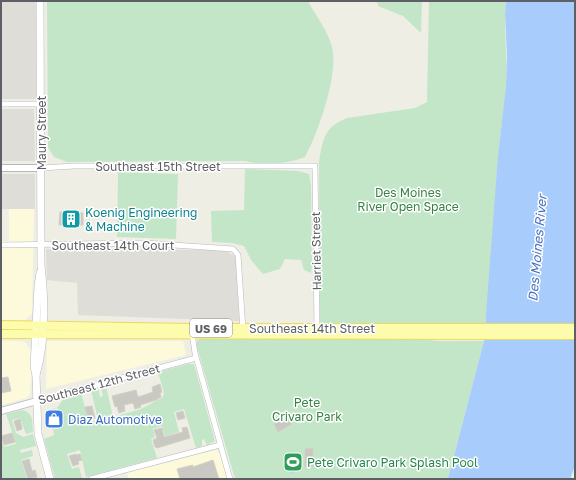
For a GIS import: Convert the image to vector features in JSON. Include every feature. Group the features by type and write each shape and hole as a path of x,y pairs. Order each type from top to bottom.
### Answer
{"main road":[{"name":"Maury Street","path":"40,1 41,265 44,287 34,367 36,375 38,434 50,479"},
{"name":"Southeast 14th Street","path":"1,324 39,324 243,332 575,328"},
{"name":"Southeast 14th Street","path":"1,334 39,335 192,331"},
{"name":"Southeast 14th Street","path":"421,331 575,335"}],"street":[{"path":"1,104 41,104"},
{"name":"Southeast 15th Street","path":"1,168 74,166 315,166"},
{"name":"Harriet Street","path":"315,166 317,332"},
{"name":"Southeast 14th Court","path":"1,245 144,243 233,249 238,255 243,332"},
{"path":"192,331 196,358 230,479"},
{"name":"Southeast 12th Street","path":"1,410 196,358"},
{"path":"91,479 220,445"}],"shaded area":[{"path":"1,1 36,1 36,99 1,99"},
{"path":"1,109 34,109 35,161 1,161"},
{"path":"1,174 35,174 35,209 1,209"},
{"path":"9,209 34,209 32,314 25,320 1,321 1,241 9,241"},
{"path":"46,249 218,250 228,252 236,257 239,321 78,315 77,283 47,280"},
{"path":"1,341 21,341 26,343 31,351 32,360 30,395 27,398 1,405"},
{"path":"47,341 183,341 186,355 46,389"},
{"path":"216,450 220,454 227,479 129,479 127,473"}],"green space":[{"path":"47,1 308,1 328,35 332,47 333,72 321,119 305,157 283,163 268,164 245,161 67,162 54,157 48,147"},
{"path":"377,1 422,1 421,33 403,16 378,6"},
{"name":"Des Moines River Open Space","path":"429,1 506,1 506,86 498,158 492,262 485,324 320,323 319,162 324,140 333,125 347,118 415,108 427,102"},
{"path":"245,169 298,171 309,174 311,187 311,273 304,270 301,260 285,259 280,269 263,274 251,260 244,246 232,243 212,242 211,211 244,210"},
{"path":"118,172 178,174 176,239 117,237"},
{"name":"Pete Crivaro Park","path":"202,338 421,338 436,341 484,341 448,479 235,479 197,347 197,341"},
{"path":"188,364 194,364 215,441 207,445 204,439 202,440 202,446 196,448 184,409 174,412 179,432 165,436 162,426 153,429 155,437 151,439 157,458 86,477 80,450 67,454 72,469 79,467 82,478 55,479 44,439 54,435 53,430 62,427 57,408 64,398 81,392 89,423 98,420 91,390 98,388 100,397 103,396 101,388 106,386 113,417 141,409 163,397 164,393 158,372"},
{"path":"22,410 29,413 32,418 33,432 26,434 20,418 12,420 16,433 23,437 33,434 36,446 20,450 21,453 32,450 33,456 21,460 27,479 1,479 1,439 4,447 16,444 6,414"}],"water":[{"name":"Des Moines River","path":"506,1 575,1 575,466 570,479 448,479 484,341 498,156 506,86"},
{"name":"Pete Crivaro Park Splash Pool","path":"291,452 297,453 299,457 296,464 297,470 292,473 288,469 289,464 287,458"}],"building":[{"name":"Koenig Engineering & Machine","path":"60,212 83,213 83,225 59,225"},
{"path":"8,377 11,391 1,393 1,378"},
{"path":"160,384 162,392 160,393 161,397 156,400 140,405 141,407 135,409 133,403 124,405 125,411 119,413 117,406 115,407 112,396 136,390 138,397 153,392 152,387"},
{"path":"92,406 95,418 88,420 85,407"},
{"name":"Diaz Automotive","path":"55,409 60,427 52,429 47,411"},
{"path":"183,411 185,418 178,420 176,413"},
{"path":"288,416 292,424 278,432 274,424"},
{"path":"20,419 22,429 17,431 14,421"},
{"path":"187,427 190,438 157,448 155,447 153,440 157,438 154,430 162,428 164,437 183,432 182,428"},
{"path":"12,433 15,442 4,445 1,436"},
{"path":"313,448 313,467 305,467 305,449"},
{"path":"80,454 82,460 78,461 79,464 73,466 69,456"},
{"path":"29,459 32,471 35,470 37,477 28,479 22,461"},
{"path":"213,460 219,479 180,479 177,469 193,465 193,467"}],"place":[{"name":"Koenig Engineering & Machine","path":"71,219"},
{"name":"Diaz Automotive","path":"54,419"},
{"name":"Pete Crivaro Park Splash Pool","path":"293,462"}]}
